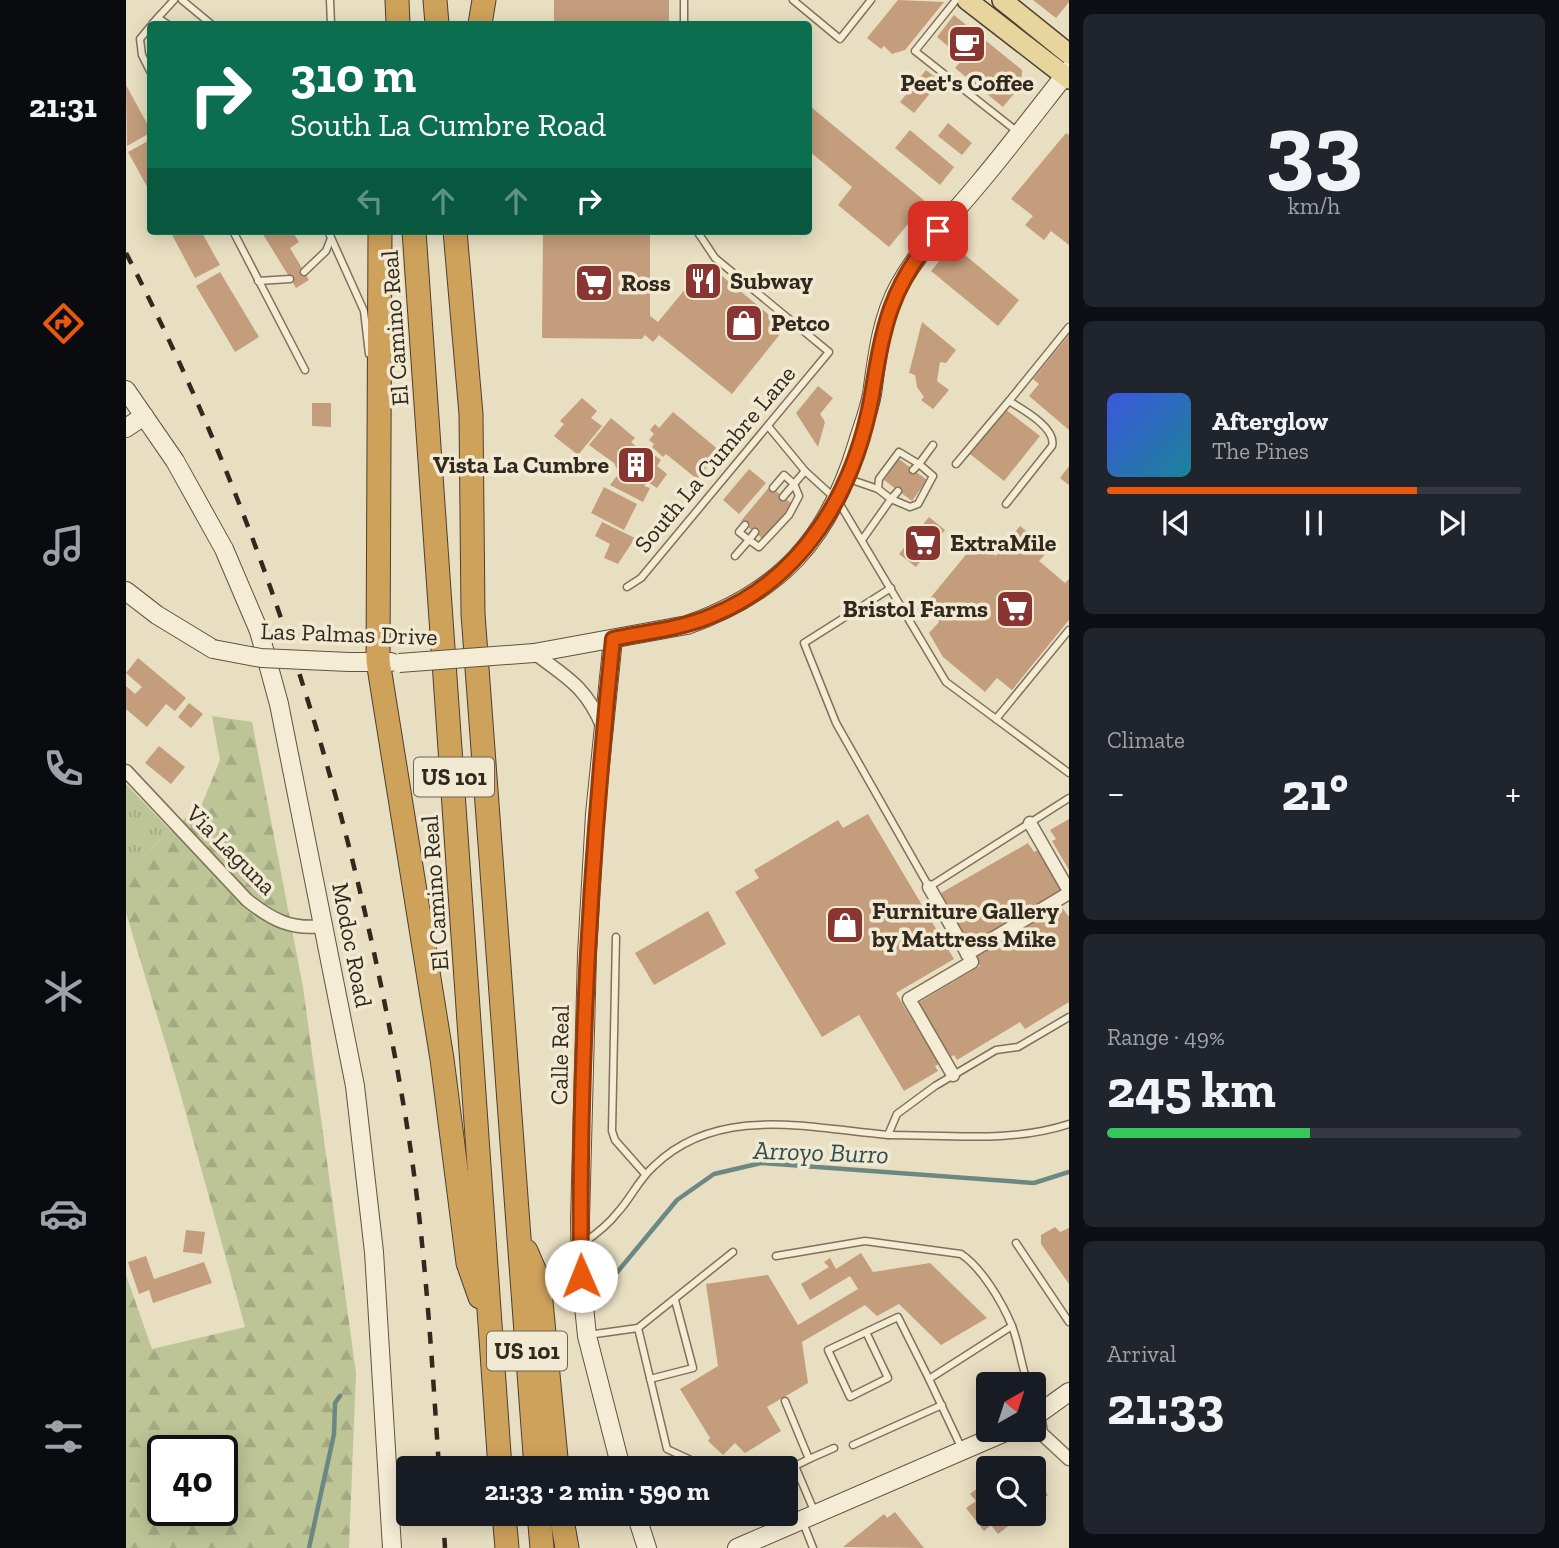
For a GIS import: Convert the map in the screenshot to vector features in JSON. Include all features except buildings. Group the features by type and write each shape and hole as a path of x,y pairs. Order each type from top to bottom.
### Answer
{"highway":[{"path":"397,0 398,21"},
{"path":"435,0 437,21"},
{"path":"480,21 484,0"},
{"path":"380,235 380,385 388,662 468,1263 489,1324"},
{"name":"El Camino Real","path":"414,235 499,1456"},
{"name":"US 101","path":"455,235 471,414 473,614 535,1456"},
{"path":"471,235 471,414"},
{"path":"518,1234 539,1282 556,1456"},
{"path":"505,1526 507,1548"},
{"path":"540,1526 542,1548"},
{"path":"563,1526 566,1548"}],"main road":[{"path":"967,0 1068,75"},
{"path":"1002,0 1069,54"}],"street":[{"name":"Las Palmas Drive","path":"126,591 157,615 213,649 261,658 349,662 464,660 534,653 687,625 741,602 795,559 814,537 838,501 869,403 874,368 897,288 929,241 1068,75"},
{"name":"Modoc Road","path":"126,390 204,512 259,631 279,704 355,1086 374,1252 392,1548"},
{"path":"126,428 145,416"},
{"name":"Calle Real","path":"613,639 586,966 580,1245 587,1336 618,1456"},
{"path":"534,653 572,680 592,702 604,730"},
{"name":"Via Laguna","path":"126,771 247,900 267,916 295,927 324,926"},
{"path":"967,954 1069,892 1030,823"},
{"path":"929,887 972,962 909,999 953,1075"},
{"path":"1046,1406 1069,1392"},
{"path":"1046,1438 1069,1459"},
{"path":"737,1548 983,1442"},
{"path":"640,1526 647,1548"}],"lane":[{"path":"155,21 174,0"},
{"path":"182,0 207,21"},
{"path":"330,0 331,21"},
{"path":"684,0 684,21"},
{"path":"793,0 840,39 872,0"},
{"path":"956,0 915,51 1019,133"},
{"path":"158,18 162,21"},
{"path":"147,31 140,39 142,55 147,65"},
{"path":"235,235 305,370"},
{"path":"330,235 365,311 370,364 380,385"},
{"path":"304,272 326,251 330,235"},
{"name":"South La Cumbre Lane","path":"627,587 641,578 829,352 715,258 700,235"},
{"path":"258,281 290,279"},
{"path":"956,464 1069,327"},
{"path":"1006,504 1054,440 1050,431 1009,401"},
{"path":"768,426 805,471 838,501 946,682 1069,774"},
{"path":"916,467 933,445"},
{"path":"847,478 878,489 891,499 910,507 918,504 933,476 916,467 899,452 879,479 878,489"},
{"path":"783,497 805,471"},
{"path":"745,525 739,532 759,547 789,515 799,496 794,484 784,475 773,488"},
{"path":"862,540 898,491"},
{"path":"735,556 755,532"},
{"path":"891,588 804,643 836,723 929,887 1069,798"},
{"path":"996,719 1069,630"},
{"path":"616,937 612,1131 615,1140 645,1174"},
{"path":"888,1135 897,1114 953,1075 996,1050 1018,1047 1069,1017"},
{"path":"580,1245 619,1212 645,1174 689,1140 730,1126 782,1125 888,1135 1003,1138 1044,1132 1069,1124"},
{"path":"776,1256 866,1241 961,1254 969,1259 1012,1326 1025,1372"},
{"path":"1016,1243 1068,1318"},
{"path":"587,1336 638,1328 733,1252"},
{"path":"650,1379 694,1368 675,1300"},
{"path":"866,1332 888,1378 850,1397 828,1350 866,1332 898,1317 963,1451"},
{"path":"929,1378 1012,1326"},
{"path":"638,1328 667,1449 682,1456"},
{"path":"785,1401 809,1459"},
{"path":"852,1446 942,1405"},
{"path":"798,1464 834,1448"},
{"path":"798,1480 809,1517 813,1548"}],"green space":[{"path":"212,716 252,722 303,987 356,1373 349,1548 126,1548 126,1275 152,1349 245,1327 178,1085 126,913 126,870 202,804 220,760"},
{"path":"126,784 171,831 126,870"}],"waterway":[{"name":"Arroyo Burro","path":"614,1276 677,1200 714,1174 761,1163 1034,1183 1069,1172"},
{"name":"Arroyo Burro","path":"309,1548 334,1434 335,1403 340,1396"}],"railway":[{"path":"126,253 220,456 261,561 330,774 358,883 403,1102 426,1284 438,1456"},
{"path":"444,1526 445,1548"}],"place":[{"name":"Peet's Coffee","path":"967,44"},
{"name":"Subway","path":"703,281"},
{"name":"Ross","path":"594,283"},
{"name":"Petco","path":"744,323"},
{"name":"Vista La Cumbre","path":"636,465"},
{"name":"ExtraMile","path":"923,543"},
{"name":"Bristol Farms","path":"1015,609"},
{"name":"Furniture Gallery by Mattress Mike","path":"845,925"}],"route":[{"path":"581,1276 587,954 595,814 613,639 687,625 741,602 776,577 814,537 830,516 846,482 872,395 874,368 897,288 911,264 938,231"}]}
